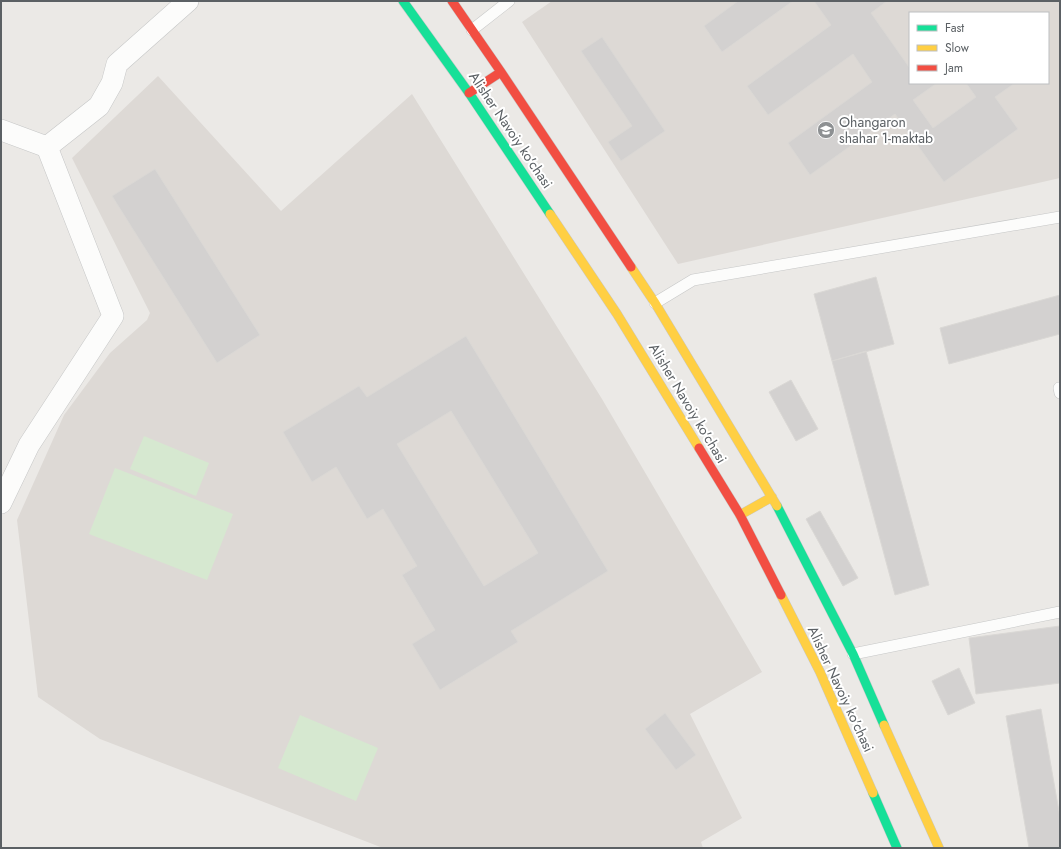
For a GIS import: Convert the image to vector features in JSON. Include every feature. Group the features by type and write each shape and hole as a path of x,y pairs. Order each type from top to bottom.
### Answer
{"main road":[{"name":"Alisher Navoiy ko'chasi","path":"403,1 469,93 617,314 740,515 820,672 897,848"},
{"name":"Alisher Navoiy ko'chasi","path":"452,1 655,303 772,496 853,654 939,848"},
{"path":"469,93 501,72"},
{"path":"740,515 772,496"}],"street":[{"path":"47,147 99,106 112,83 117,64 188,1"},
{"path":"1,130 47,147 113,316 28,445 1,503"}],"lane":[{"path":"472,30 509,1"},
{"path":"655,303 693,280 1060,217"},
{"path":"853,654 1060,612"}],"shaded area":[{"name":"Ohangaron shahar 1-maktab","path":"552,1 1060,1 1060,178 678,264 522,22"},
{"path":"158,76 281,211 412,94 602,399 762,672 690,714 742,818 701,842 703,848 383,848 100,739 38,697 17,520 64,415 110,353 147,320 150,313 72,158"}],"green space":[{"path":"144,436 209,463 196,496 130,469"},
{"path":"115,468 233,514 207,580 89,534"},
{"path":"300,715 378,748 356,801 278,768"}],"building":[{"path":"738,1 793,1 722,52 704,26"},
{"path":"814,1 887,1 871,13 909,67 909,84 936,84 913,100 933,128 976,97 967,84 1014,84 995,97 1018,129 944,182 895,114 810,175 788,143 872,82 853,54 768,115 747,86 831,25"},
{"path":"602,37 665,131 621,161 608,142 632,126 581,51"},
{"path":"155,169 260,335 217,363 112,196"},
{"path":"876,277 894,344 832,361 814,294"},
{"path":"1060,295 1060,334 949,364 940,328"},
{"path":"466,336 608,571 511,631 518,642 440,690 412,644 435,630 402,575 417,566 383,509 367,519 336,467 312,482 283,432 359,386 367,397","holes":["451,411 538,553 484,586 397,444"]},
{"path":"866,351 929,585 895,595 832,361"},
{"path":"791,380 818,429 796,441 769,392"},
{"path":"820,511 858,578 843,586 806,519"},
{"path":"1060,626 1060,683 976,694 969,638"},
{"path":"959,668 975,703 948,715 932,681"},
{"path":"1041,709 1060,817 1060,848 1029,848 1006,716"},
{"path":"665,713 696,755 676,770 645,729"}],"traffic: fast":[{"path":"403,1 469,93 550,214"},
{"path":"777,506 853,654 884,725"},
{"path":"873,793 897,848"}],"traffic: slow":[{"path":"550,214 617,314 699,448"},
{"path":"631,267 655,303 777,506"},
{"path":"740,515 772,497"},
{"path":"781,595 820,672 873,793"},
{"path":"884,725 939,848"}],"traffic: jam":[{"path":"452,1 631,267"},
{"path":"469,93 501,72"},
{"path":"699,448 740,515 781,595"}],"place":[{"name":"Ohangaron shahar 1-maktab","path":"826,130"}]}
